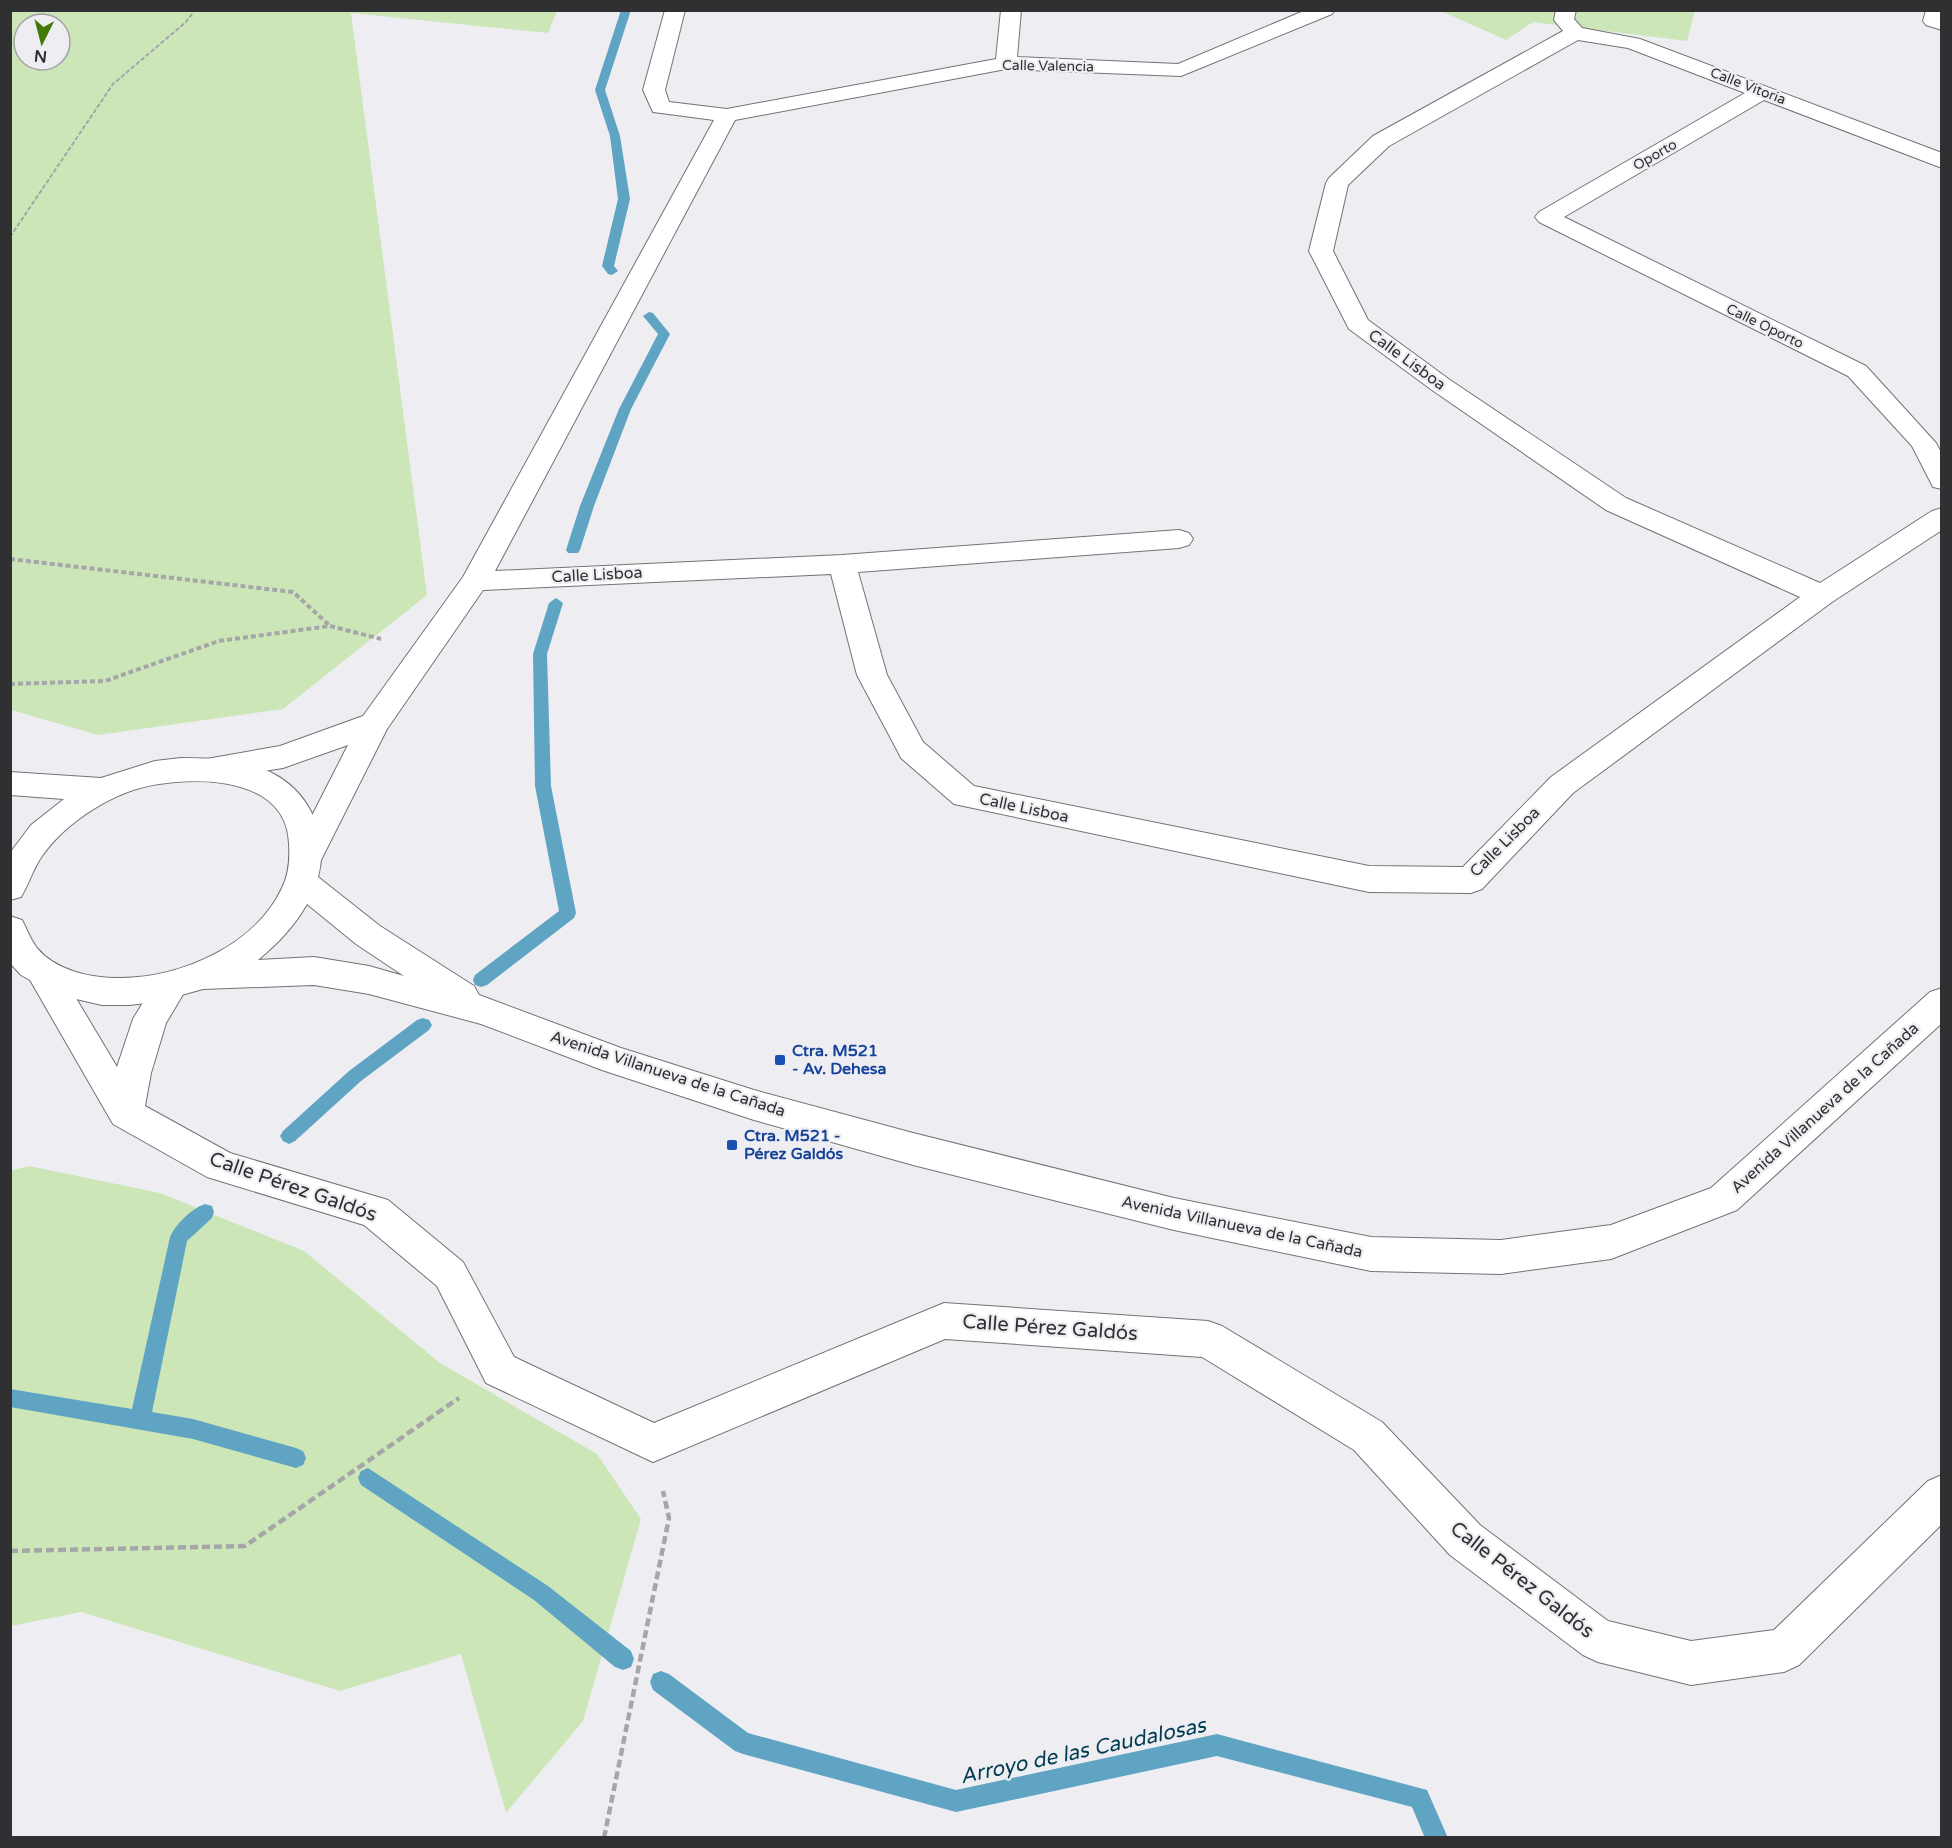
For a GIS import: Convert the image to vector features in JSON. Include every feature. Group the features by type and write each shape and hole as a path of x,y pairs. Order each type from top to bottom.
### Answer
{"street":[{"name":"Calle Valencia","path":"675,10 654,90 661,107 727,115 1006,63 1181,70 1325,10"},
{"path":"1006,63 1011,10"},
{"name":"Calle Vitoria","path":"1571,22 1633,43 1941,161"},
{"name":"Calle Lisboa","path":"1571,22 1381,141 1337,183 1321,251 1358,324 1442,385 1616,504 1822,595"},
{"name":"Oporto","path":"1547,217 1763,92"},
{"path":"126,1113 133,1073 150,1019 186,981 246,951 281,919 374,724 475,581 727,115"},
{"name":"Calle Oporto","path":"1547,217 1857,371 1923,443 1941,481"},
{"path":"1822,595 1941,517"},
{"path":"842,564 1179,539"},
{"name":"Calle Lisboa","path":"475,581 842,564 872,675 912,750 965,796 1369,879 1471,880 1562,785 1822,595"},
{"path":"14,867 41,834 70,809 104,790 140,776 177,769 212,768 283,757 374,724"},
{"path":"212,768 252,777 283,795 302,821 306,868 368,935 486,1011"},
{"path":"10,783 104,790"},
{"path":"10,930 20,951 43,973 80,988 123,993 186,981 314,971 369,980 486,1011"},
{"name":"Calle Pérez Galdós","path":"43,973 126,1113 220,1166 375,1212 450,1274 500,1370"},
{"name":"Avenida Villanueva de la Cañada","path":"486,1011 614,1060 754,1105 913,1149 1173,1214 1371,1254 1501,1257 1611,1242 1724,1199 1941,1002"},
{"name":"Calle Pérez Galdós","path":"653,1443 944,1321 1208,1339 1368,1436 1465,1540 1598,1640 1691,1663 1784,1650 1941,1495"},
{"path":"500,1370 653,1443"}],"path":[{"path":"10,237 113,84 186,22 195,10"},
{"path":"10,560 293,592 330,626"},
{"path":"10,684 105,681 219,641 330,626 426,651"},
{"path":"10,1551 245,1546 500,1370"},
{"path":"604,1838 669,1518 653,1443"}],"green space":[{"path":"10,11 557,11 548,33 351,13 427,595 283,709 98,735 11,710"},
{"path":"1441,11 1695,11 1687,41 1533,22 1506,40"},
{"path":"29,1166 160,1193 304,1251 440,1363 597,1454 641,1519 583,1721 506,1813 461,1654 340,1691 81,1612 11,1626 10,1171"}],"waterway":[{"path":"612,271 608,266 624,199 615,136 600,90 626,10"},
{"path":"573,550 587,506 625,409 664,334 649,316"},
{"path":"481,980 568,913 543,786 540,654 556,603"},
{"path":"289,1136 355,1076 423,1025"},
{"path":"140,1420 179,1237 205,1212"},
{"name":"Arroyo de las Caudalosas","path":"10,1398 193,1429 296,1458"},
{"name":"Arroyo de las Caudalosas","path":"368,1478 541,1593 623,1659"},
{"name":"Arroyo de las Caudalosas","path":"661,1682 743,1743 956,1801 1217,1745 1419,1798 1437,1838"}],"place":[{"name":"Ctra. M521 - Av. Dehesa","path":"780,1060"},
{"name":"Ctra. M521 - Pérez Galdós","path":"732,1145"}]}
